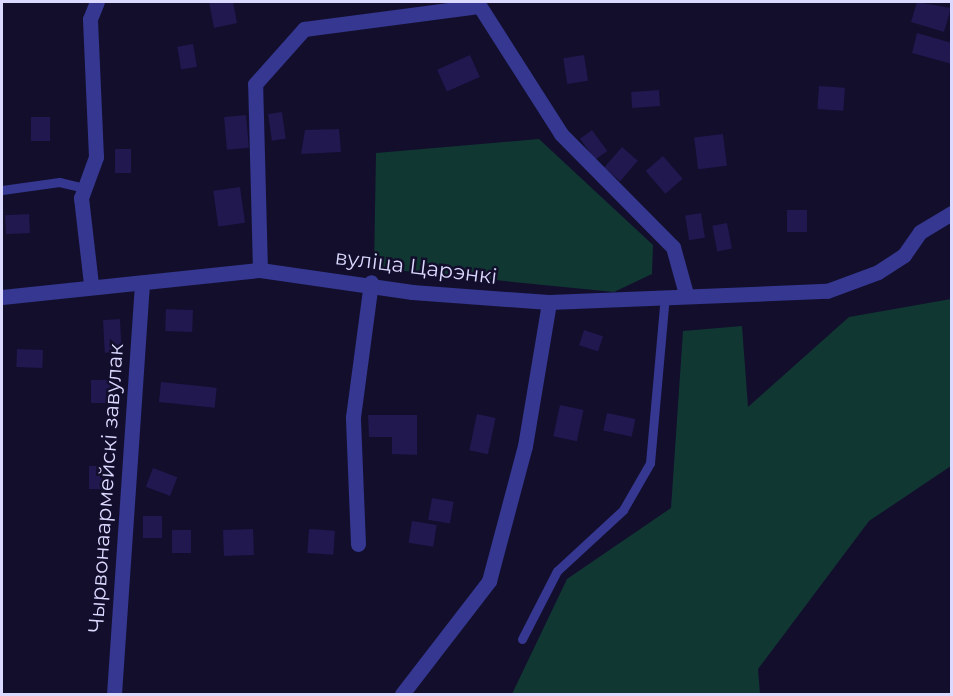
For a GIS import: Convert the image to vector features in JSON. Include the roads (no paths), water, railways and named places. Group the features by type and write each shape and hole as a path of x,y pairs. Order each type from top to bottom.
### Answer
{"street":[{"path":"91,284 85,188 96,157 90,19 97,2"},
{"path":"260,270 255,84 304,29 477,4 561,134 673,247 686,294"},
{"name":"вуліца Царэнкі","path":"2,297 91,284 142,284 260,270 370,282 412,292 549,302 686,294 827,291 878,272 904,255 920,232 951,213"},
{"path":"358,544 353,417 370,282"},
{"name":"Чырвонаармейскі завулак","path":"114,694 142,284"},
{"path":"402,694 489,581 525,446 549,302"}],"lane":[{"path":"2,190 59,182 85,188"},
{"path":"522,639 557,571 622,510 650,463 666,295"}]}
